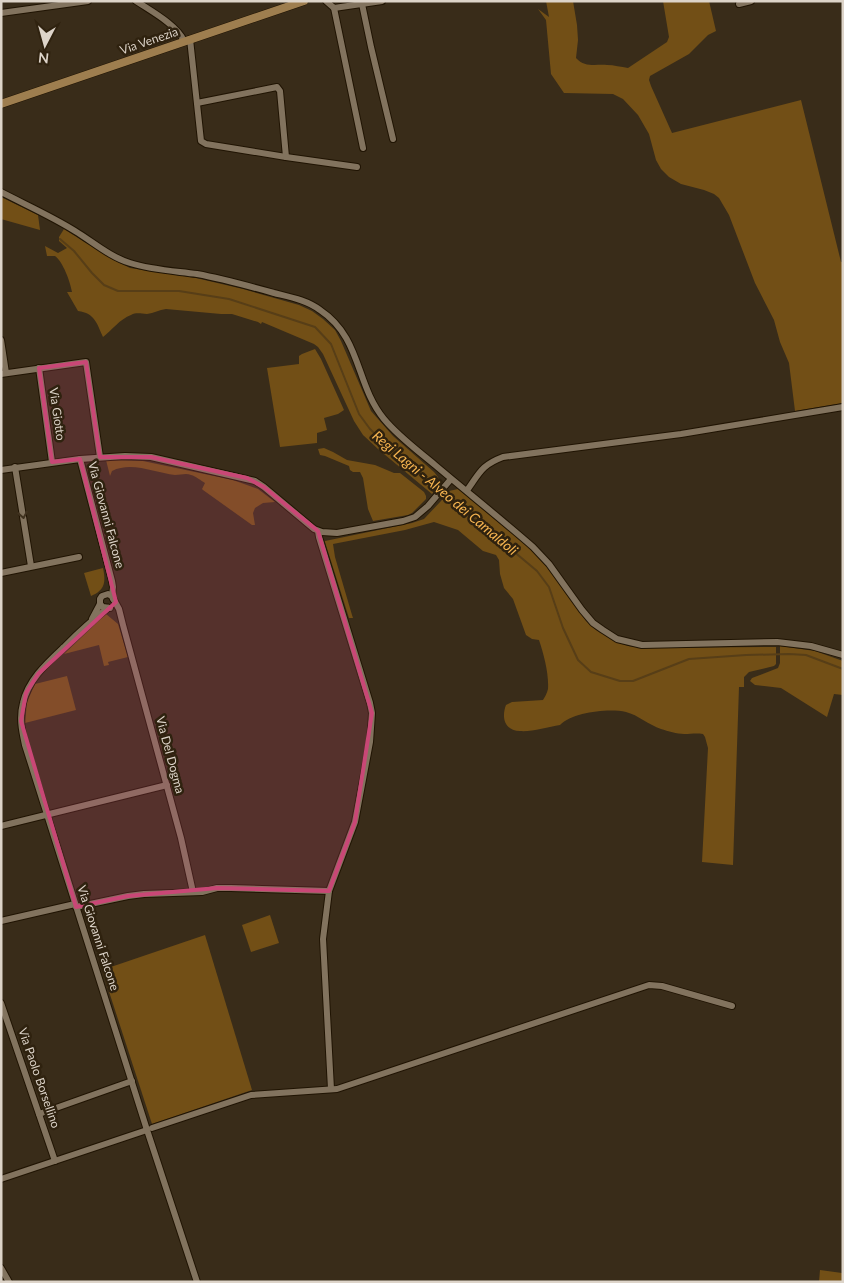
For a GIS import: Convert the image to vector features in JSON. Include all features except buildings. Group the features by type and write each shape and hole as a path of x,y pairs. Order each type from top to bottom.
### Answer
{"main road":[{"name":"Via Venezia","path":"1,104 304,1"}],"street":[{"path":"1,12 88,1"},
{"path":"136,1 173,26 187,40 201,141 206,144 286,158 357,167"},
{"path":"326,1 334,8 363,148"},
{"path":"334,8 382,1"},
{"path":"739,4 752,1"},
{"path":"362,4 393,139"},
{"path":"197,104 277,87 280,91 286,158"},
{"path":"1,192 73,230 126,262 149,268 222,278 296,299 318,308 343,331 368,391 381,415 394,430 533,546 549,564 593,623 617,639 642,644 759,641 811,646 843,655"},
{"path":"1,340 4,373 86,362 100,456"},
{"name":"Via Giotto","path":"40,368 52,462"},
{"path":"467,490 485,466 502,457 713,429 843,407"},
{"path":"1,470 100,456 151,457 247,478 264,487 309,525 329,533 409,519 422,513 451,479"},
{"name":"Via Giovanni Falcone","path":"80,459 113,587 113,598"},
{"path":"14,467 31,566"},
{"path":"318,530 372,713 370,742 355,822 330,891 323,939 330,1089"},
{"path":"1,573 79,556"},
{"path":"110,577 104,595 100,599 100,604 103,607 109,608 123,625"},
{"path":"104,595 108,594 113,598 113,604 109,608"},
{"name":"Via Del Dogma","path":"113,598 119,609 167,785 181,838 192,892"},
{"name":"Via Giovanni Falcone","path":"92,620 100,604"},
{"name":"Via Giovanni Falcone","path":"109,608 92,620 42,669 30,684 23,703 22,731 25,746 132,1081 150,1129 197,1282"},
{"path":"1,826 167,785"},
{"path":"1,920 144,894 202,892 217,888 330,891"},
{"path":"1,1179 251,1094 337,1089 649,985 662,986 732,1006"},
{"name":"Via Paolo Borsellino","path":"1,1002 55,1161"},
{"path":"39,1114 132,1081"},
{"path":"1,1268 9,1282"}],"highlighted area":[{"path":"86,362 100,457 151,457 247,478 264,487 318,531 372,713 355,822 329,891 217,888 128,896 76,907 21,721 26,693 38,674 116,602 80,459 52,462 39,368"}],"shaded area":[{"path":"546,1 573,1 578,40 576,58 579,61 591,65 610,65 628,68 667,42 669,37 663,1 709,1 716,31 708,35 689,54 650,76 651,86 672,133 801,100 841,262 843,262 843,403 795,411 789,363 780,342 774,320 755,283 729,215 719,198 704,190 681,184 669,177 661,169 656,160 649,134 638,115 623,99 613,94 564,93 551,74 546,20 538,9 549,17"},
{"path":"1,197 38,215 40,230 1,219"},
{"path":"64,229 110,258 130,268 196,278 243,289 299,305 312,311 335,330 371,411 393,436 434,472 438,477 439,485 432,494 363,435 354,421 323,354 314,344 262,322 261,324 232,314 166,309 147,314 137,313 131,315 103,337 95,320 88,314 78,311 67,292 72,292 68,277 61,263 55,256 47,256 45,246 58,253 67,248 59,241 59,237"},
{"path":"315,349 344,410 324,418 327,430 317,433 317,443 280,447 267,368 299,364 299,356"},
{"path":"324,448 347,460 375,465 394,473 400,473 424,492 426,499 408,515 373,521 368,509 363,478 360,472 353,472 349,466 320,455 318,449"},
{"path":"106,460 143,461 233,480 258,489 275,502 263,503 255,508 253,513 255,525 252,525 203,490 205,483 193,476 187,474 167,474 144,468 127,467 112,471 110,476"},
{"path":"458,489 531,549 553,574 586,621 596,630 614,641 628,646 644,648 776,647 776,664 749,672 744,677 744,687 739,687 733,865 702,862 708,748 703,734 672,732 657,727 630,713 619,711 582,714 560,725 534,730 515,730 508,726 504,719 506,705 512,702 543,700 548,689 544,658 539,640 532,639 526,635 513,599 504,588 499,560 496,555 483,551 458,530 434,522 405,530 333,544 353,618 349,618 325,541 424,519 449,491"},
{"path":"103,568 102,588 91,596 84,573"},
{"path":"106,614 118,624 128,657 108,662 109,665 104,666 99,645 64,654"},
{"path":"780,646 815,651 843,661 843,695 834,694 827,717 781,688 755,685 750,681 752,678 778,668 780,663"},
{"path":"67,676 76,710 25,723 27,702 35,684"},
{"path":"270,915 279,943 251,952 242,925"},
{"path":"205,935 252,1090 152,1124 102,970"},
{"path":"820,1270 843,1272 843,1282 819,1282"}],"waterway":[{"name":"Regi Lagni - Alveo dei Camaldoli","path":"60,239 74,251 104,285 118,291 179,291 229,299 315,327 331,344 359,414 370,429 397,455 439,489"},
{"name":"Regi Lagni - Alveo dei Camaldoli","path":"443,492 537,571 549,587 563,628 578,660 591,672 620,681 633,681 689,659 789,654 806,655 843,669"}]}
